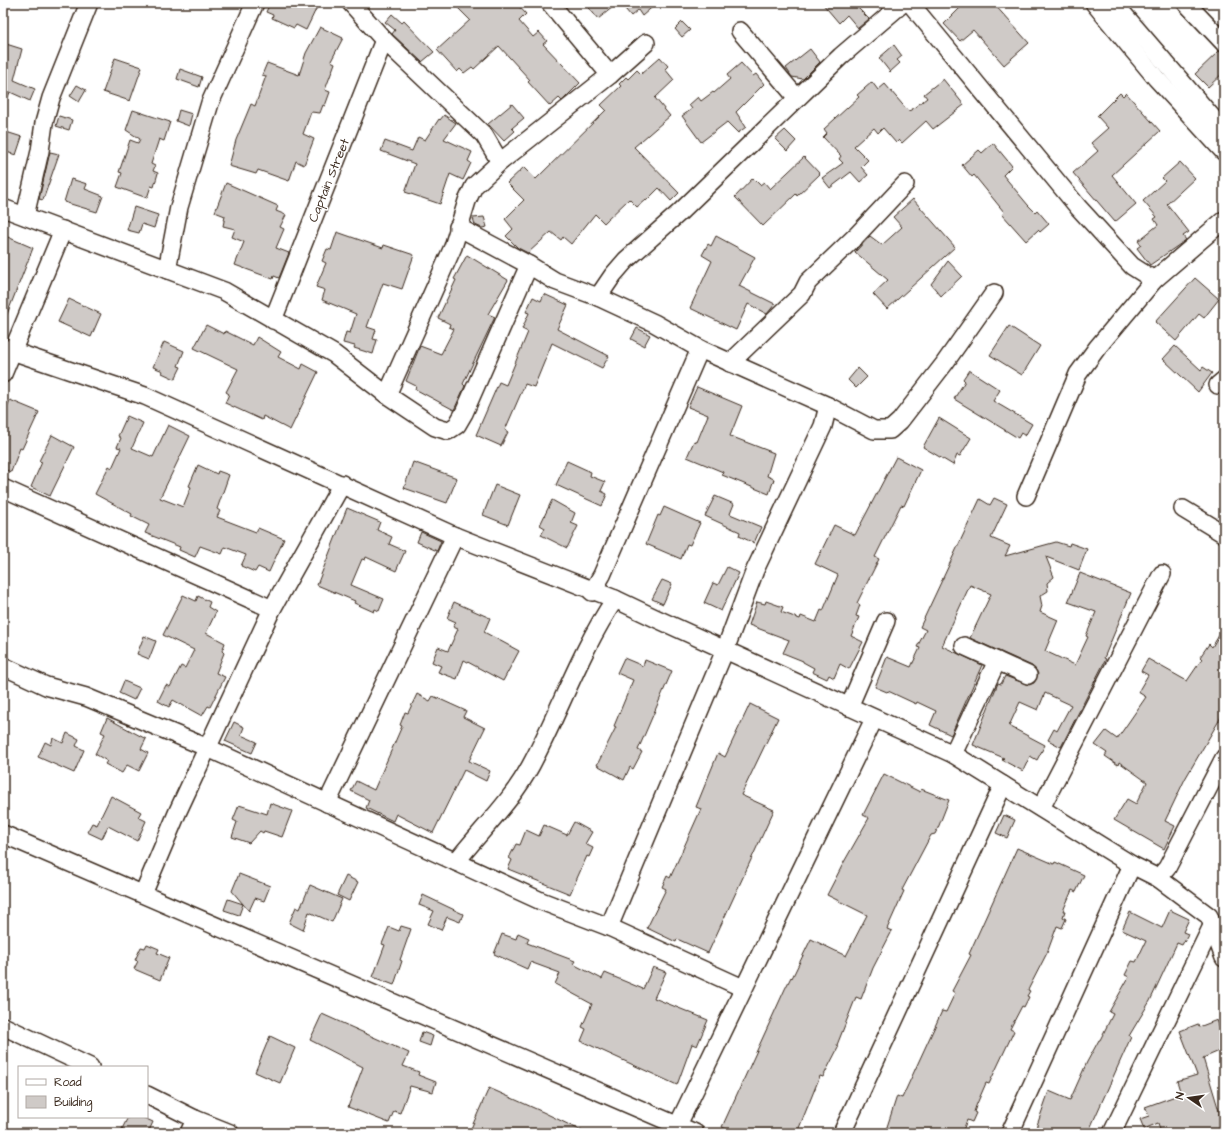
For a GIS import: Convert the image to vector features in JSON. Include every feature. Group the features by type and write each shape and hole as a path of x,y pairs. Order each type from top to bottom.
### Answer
{"street":[{"path":"25,216 40,151 44,123 51,98 89,3"},
{"path":"167,270 180,207 210,103 255,3"},
{"path":"351,3 384,40 484,135 500,162"},
{"path":"550,3 610,75"},
{"path":"598,297 613,275 626,260 679,213 842,56 903,3"},
{"path":"910,3 1078,207 1132,266 1154,280"},
{"path":"1094,3 1156,78 1224,152"},
{"path":"1114,3 1222,125"},
{"path":"1186,3 1224,44"},
{"path":"740,31 797,98"},
{"name":"Captain Street","path":"273,320 384,40"},
{"path":"387,395 453,247 458,227 474,186 500,162 610,75 646,43"},
{"path":"730,363 802,294 808,282 856,236 905,184"},
{"path":"3,208 224,291 334,354 387,395 436,427 448,431 457,425 472,396 529,265"},
{"path":"1026,496 1078,374 1097,348 1154,280 1224,220"},
{"path":"458,227 529,265 555,281 598,297 654,323 700,349 828,406 874,430 890,430 900,421 939,370 994,293"},
{"path":"3,374 8,350 63,230"},
{"path":"592,592 602,575 700,349"},
{"path":"8,350 145,396 455,536 592,592 615,599 953,754 1132,865 1158,878 1208,916 1222,948"},
{"path":"609,927 725,650 755,570 823,426 828,406"},
{"path":"142,894 178,811 272,609 342,484"},
{"path":"3,488 272,609"},
{"path":"1183,509 1224,534"},
{"path":"327,803 455,536"},
{"path":"1041,808 1162,574"},
{"path":"456,862 501,809 531,766 594,631 615,599"},
{"path":"849,707 886,621"},
{"path":"964,646 1028,675"},
{"path":"953,754 997,661"},
{"path":"3,666 46,686 86,698 208,748 541,901 609,927 743,988"},
{"path":"676,1129 874,719"},
{"path":"1158,878 1167,868 1224,758"},
{"path":"842,1133 1003,785"},
{"path":"3,834 676,1129 695,1133"},
{"path":"1010,1133 1132,865"},
{"path":"1112,1133 1212,926"},
{"path":"3,1026 88,1066"},
{"path":"148,1096 192,1126 230,1133"}],"building":[{"path":"270,3 319,3 306,30 296,25 294,28 272,18 273,15 266,12"},
{"path":"453,3 516,3 526,14 519,21 533,37 539,32 547,41 543,44 580,83 562,101 559,98 550,106 528,82 530,80 499,46 474,69 472,67 464,73 460,69 457,72 437,50 470,20"},
{"path":"585,3 618,3 598,19"},
{"path":"620,3 657,3 642,16 638,10 631,16"},
{"path":"822,3 853,3 869,19 858,28 847,15 839,23"},
{"path":"965,3 993,3 1029,43 1004,65 973,30 960,41 944,24"},
{"path":"392,14 402,23 404,21 434,52 422,62 392,34 395,30 385,22"},
{"path":"682,22 690,30 682,37 675,29"},
{"path":"320,27 343,38 331,61 335,63 325,90 330,92 325,106 323,105 320,113 311,112 303,134 314,139 304,165 296,161 289,181 258,170 256,174 229,166 236,140 251,104 255,106 266,76 262,75 267,63 299,75 306,53"},
{"path":"3,43 22,49 14,80 35,89 30,101 10,92 4,107 3,107"},
{"path":"894,45 902,56 897,60 900,63 890,72 879,58"},
{"path":"810,49 820,62 803,79 792,77 786,68"},
{"path":"1219,51 1224,53 1224,72 1208,87 1195,74"},
{"path":"660,57 668,66 665,69 674,80 655,98 670,116 634,147 679,193 671,201 659,188 646,201 645,200 637,207 629,199 604,223 595,214 571,244 563,237 561,240 551,232 528,253 518,248 506,236 513,229 505,219 524,200 507,183 524,167 536,179 606,110 601,105 621,86 619,84 626,77 628,79 637,70 641,74"},
{"path":"115,58 142,67 130,101 103,92"},
{"path":"741,63 753,76 756,74 764,84 736,112 746,127 738,133 727,122 701,142 682,116 692,109 689,105 698,97 701,101 713,92 714,93 730,79 727,75"},
{"path":"180,69 202,77 199,87 177,79"},
{"path":"943,79 964,105 933,129 926,121 902,143 899,140 896,143 883,128 878,133 874,128 854,146 868,160 861,167 868,175 860,182 851,172 830,188 822,178 843,163 839,159 841,156 823,137 827,133 824,129 859,97 857,95 872,82 878,90 885,84 908,111 927,98 924,94"},
{"path":"77,85 86,90 79,102 70,96"},
{"path":"1120,93 1123,96 1126,93 1160,131 1112,175 1136,204 1115,222 1073,173 1098,151 1091,143 1108,128 1097,116"},
{"path":"512,104 524,118 512,128 515,131 504,141 488,124"},
{"path":"133,110 170,122 164,141 159,139 151,164 155,166 153,171 158,173 154,187 151,186 147,198 117,187 122,173 119,172 130,140 138,143 140,139 126,130"},
{"path":"179,110 192,114 189,126 176,121"},
{"path":"444,115 456,123 444,139 472,152 468,161 471,163 463,180 450,174 440,204 405,192 415,164 381,151 385,141 412,151 418,137 425,140 439,119 440,120"},
{"path":"59,116 72,120 69,130 56,126"},
{"path":"785,130 796,141 787,151 775,139"},
{"path":"3,131 22,137 16,155 3,151"},
{"path":"993,143 1012,166 1003,175 1028,205 1035,212 1037,210 1049,224 1040,232 1038,230 1026,241 1002,214 1004,212 974,175 972,177 962,165 979,150 982,153"},
{"path":"50,152 59,154 43,200 39,199"},
{"path":"804,157 820,174 797,196 796,194 763,226 735,197 753,178 760,185 764,182 770,189"},
{"path":"1180,162 1195,178 1167,204 1189,232 1183,236 1186,240 1150,265 1137,248 1141,245 1138,241 1158,225 1154,219 1157,217 1143,201 1165,181 1162,178"},
{"path":"71,179 87,184 85,189 103,196 97,212 64,202"},
{"path":"226,183 278,206 276,211 286,215 280,227 284,229 276,248 289,253 279,278 274,276 273,279 235,265 244,242 232,237 235,229 223,226 225,216 215,212"},
{"path":"913,199 955,247 887,309 873,294 888,280 855,252 870,236 882,245 902,227 893,217"},
{"path":"134,207 158,215 154,228 142,224 139,233 127,230"},
{"path":"484,217 487,227 482,228 475,225 473,218"},
{"path":"337,232 383,248 384,245 414,255 402,289 383,283 367,327 376,330 373,339 377,340 373,354 354,348 355,346 343,343 346,332 350,333 356,314 322,300 325,290 316,287 326,263 322,261 327,249 331,250"},
{"path":"3,235 33,248 4,322 3,321"},
{"path":"716,236 755,257 739,286 775,304 767,314 748,304 736,330 690,308 712,261 702,255 708,244 711,246"},
{"path":"467,255 508,280 488,314 495,317 463,384 465,386 454,410 415,389 416,386 406,381 420,346 441,354 454,329 449,327 450,324 438,318 456,280 454,279"},
{"path":"948,261 962,276 941,296 931,284"},
{"path":"1195,278 1219,299 1204,318 1199,314 1176,341 1155,322"},
{"path":"544,294 568,305 557,329 609,356 602,368 552,343 534,387 525,384 505,430 508,432 501,446 476,435 499,382 506,385 528,332 522,329 529,313 526,312 533,297 541,301"},
{"path":"69,299 101,314 91,337 58,322"},
{"path":"206,325 224,334 225,331 253,345 257,337 281,352 278,357 301,369 303,364 318,372 290,430 263,416 262,420 225,403 229,394 226,392 238,369 194,348"},
{"path":"1009,326 1040,346 1022,375 990,355"},
{"path":"637,328 650,335 644,346 631,339"},
{"path":"164,342 184,351 178,366 181,367 175,379 162,373 163,371 153,367"},
{"path":"1175,346 1201,370 1203,367 1212,373 1198,392 1163,359"},
{"path":"858,368 867,377 856,388 848,380"},
{"path":"969,370 1000,390 993,401 1032,424 1025,436 1021,433 1018,438 954,399 965,381 963,379"},
{"path":"697,387 742,406 730,436 774,453 767,476 774,479 769,494 722,475 723,472 687,457 694,441 697,442 708,415 688,407"},
{"path":"10,400 39,412 22,449 20,448 11,472 3,469 3,417"},
{"path":"127,416 143,423 132,448 153,457 168,425 190,436 160,498 183,507 191,487 189,486 198,465 217,474 218,471 229,475 217,509 220,511 217,517 256,532 258,528 284,539 269,572 258,567 255,572 241,566 246,555 225,547 222,554 200,546 195,557 179,550 180,547 145,533 149,525 95,494 109,466 112,468 121,448 117,447 121,438 118,436"},
{"path":"939,418 971,438 960,456 957,455 953,465 923,447"},
{"path":"52,435 74,447 50,496 31,487 42,462 39,461"},
{"path":"896,457 921,470 904,506 901,505 875,557 879,559 857,603 860,605 856,616 859,617 851,636 863,642 849,669 840,664 834,678 829,675 827,679 812,672 814,668 803,661 783,653 789,640 749,625 757,602 765,604 766,601 783,607 781,612 800,619 801,616 816,622 821,610 823,611 838,575 815,564 834,525 855,535"},
{"path":"567,461 591,472 590,476 605,482 601,491 607,494 602,506 556,485"},
{"path":"413,462 457,478 447,503 404,488"},
{"path":"495,485 520,495 508,525 483,515"},
{"path":"715,496 734,504 730,514 761,527 754,543 739,536 740,532 705,516"},
{"path":"994,498 1007,504 991,538 1010,546 1005,556 1056,542 1069,546 1070,543 1087,549 1079,570 1046,557 1054,577 1047,583 1048,591 1040,596 1042,606 1040,612 1058,620 1045,651 1075,665 1088,637 1086,636 1096,612 1068,602 1080,573 1131,593 1104,658 1106,659 1061,747 1048,740 1054,729 1057,731 1071,705 1045,693 1038,710 1020,702 1009,726 1045,745 1037,760 1030,756 1023,771 1002,760 1004,758 973,745 998,683 1001,684 1005,676 1029,685 1034,683 1038,674 1032,666 970,638 991,594 970,585 942,646 982,665 951,735 930,725 936,711 917,702 916,704 888,691 887,692 875,687 887,657 911,667 920,648 917,647 926,630 920,627 980,499 990,505"},
{"path":"552,500 575,513 571,523 578,526 567,548 541,535 545,528 540,525"},
{"path":"664,507 700,523 690,545 687,544 681,559 646,544 658,515 660,516"},
{"path":"347,508 380,522 377,530 392,537 389,544 405,551 396,571 366,557 365,560 362,559 351,585 384,599 379,611 375,609 374,612 354,603 355,601 317,585"},
{"path":"421,532 441,541 437,551 417,542"},
{"path":"727,567 739,573 721,611 704,603 713,583 718,585"},
{"path":"662,580 672,584 663,604 652,599"},
{"path":"183,595 196,601 198,596 210,602 208,607 216,612 206,633 225,643 222,651 224,653 216,673 225,677 210,707 208,706 202,716 173,700 169,707 158,701 166,685 170,687 181,666 185,668 194,650 163,635"},
{"path":"454,602 490,618 484,632 519,651 503,681 464,660 457,679 438,672 441,666 432,662 438,647 448,651 458,629 453,627 456,622 447,618"},
{"path":"1224,627 1224,712 1185,779 1165,821 1175,826 1164,849 1114,820 1127,799 1136,804 1147,782 1119,762 1118,765 1105,756 1107,753 1095,745 1106,731 1117,739 1146,697 1138,692 1148,675 1141,671 1148,659 1187,681 1202,659 1200,657 1209,644 1212,647"},
{"path":"144,636 156,641 149,659 137,654"},
{"path":"624,658 643,666 645,660 672,671 638,750 642,752 633,769 630,767 624,780 597,765 616,727 614,726 633,680 617,673"},
{"path":"124,681 140,688 134,700 119,693"},
{"path":"417,694 430,701 433,696 466,711 463,717 485,728 469,761 490,771 486,781 464,770 433,833 396,814 393,821 366,808 369,800 351,791 356,781 374,790 402,726 400,725 405,712 408,713"},
{"path":"750,704 778,718 741,795 774,810 708,953 677,939 676,942 647,928 666,889 662,887 667,876 670,878 701,809 696,807 718,753 725,757"},
{"path":"107,718 146,739 141,749 148,753 139,771 127,765 122,773 105,764 107,761 95,754 105,734 101,732"},
{"path":"234,722 244,727 241,735 257,742 252,753 225,741"},
{"path":"67,733 79,739 76,746 84,750 74,773 38,757 45,742 51,745 53,738 63,743"},
{"path":"884,774 920,792 921,789 949,800 938,828 935,834 931,835 902,890 904,891 887,929 892,931 873,968 861,999 856,997 837,1045 839,1046 823,1077 820,1076 797,1133 735,1133 722,1127 785,989 811,939 846,956 867,915 827,895 869,818 863,815"},
{"path":"111,796 141,812 138,817 146,821 137,841 108,826 102,839 87,832 92,823 97,825"},
{"path":"270,803 292,811 282,837 260,831 249,843 232,837 237,822 233,820 239,805 267,814"},
{"path":"1004,815 1015,820 1007,838 996,833"},
{"path":"574,822 592,832 585,844 593,848 589,857 587,856 570,894 508,869 512,860 509,858 516,844 520,845 526,830 539,836 544,825 567,835"},
{"path":"1017,848 1054,864 1055,862 1084,875 1076,892 1072,890 1063,911 1065,911 1063,917 1066,919 1062,928 1057,926 1047,953 1028,990 1030,991 1027,996 1029,997 1024,1007 1022,1006 1010,1029 1014,1031 989,1084 986,1083 976,1106 974,1112 976,1113 972,1122 967,1120 962,1133 885,1133 897,1096 902,1098 942,1011 946,1012 955,993 952,991 971,955 969,954"},
{"path":"239,874 270,886 264,901 255,898 249,911 232,891"},
{"path":"346,876 358,882 349,901 337,895"},
{"path":"310,885 342,899 332,922 309,912 303,930 289,923 296,907 300,909"},
{"path":"423,895 463,914 460,922 447,917 441,930 428,924 434,911 419,905"},
{"path":"228,899 243,904 239,915 224,910"},
{"path":"1170,910 1189,919 1183,932 1188,934 1182,945 1177,943 1150,1001 1129,1036 1131,1037 1088,1133 1047,1133 1036,1128 1049,1091 1070,1100 1087,1062 1113,1014 1109,1012 1129,977 1125,975 1132,961 1136,962 1146,941 1122,930 1130,912 1162,928"},
{"path":"401,926 411,929 400,960 402,961 394,985 373,977 385,945 382,944 389,927 399,931"},
{"path":"518,933 529,938 527,943 575,961 573,964 602,979 605,973 643,989 653,967 666,972 654,998 708,1020 697,1046 692,1044 677,1085 581,1041 586,1029 582,1027 592,1004 555,984 560,973 530,962 527,969 494,954 502,934 516,939"},
{"path":"147,944 159,949 157,953 169,958 160,980 134,969 138,961 135,960 141,947 145,948"},
{"path":"322,1014 409,1053 403,1066 419,1072 418,1075 436,1082 433,1092 410,1086 400,1113 394,1111 389,1123 348,1107 363,1067 310,1040"},
{"path":"1217,1020 1224,1039 1224,1049 1203,1058 1220,1114 1224,1133 1161,1133 1158,1123 1144,1129 1140,1119 1149,1116 1145,1107 1181,1094 1177,1081 1197,1075 1180,1031 1198,1024 1199,1027"},
{"path":"422,1032 433,1036 430,1046 419,1042"},
{"path":"270,1036 295,1048 280,1083 255,1072"},
{"path":"489,1088 543,1112 586,1133 469,1133"},
{"path":"128,1118 144,1118 153,1122 148,1133 120,1133"}]}
